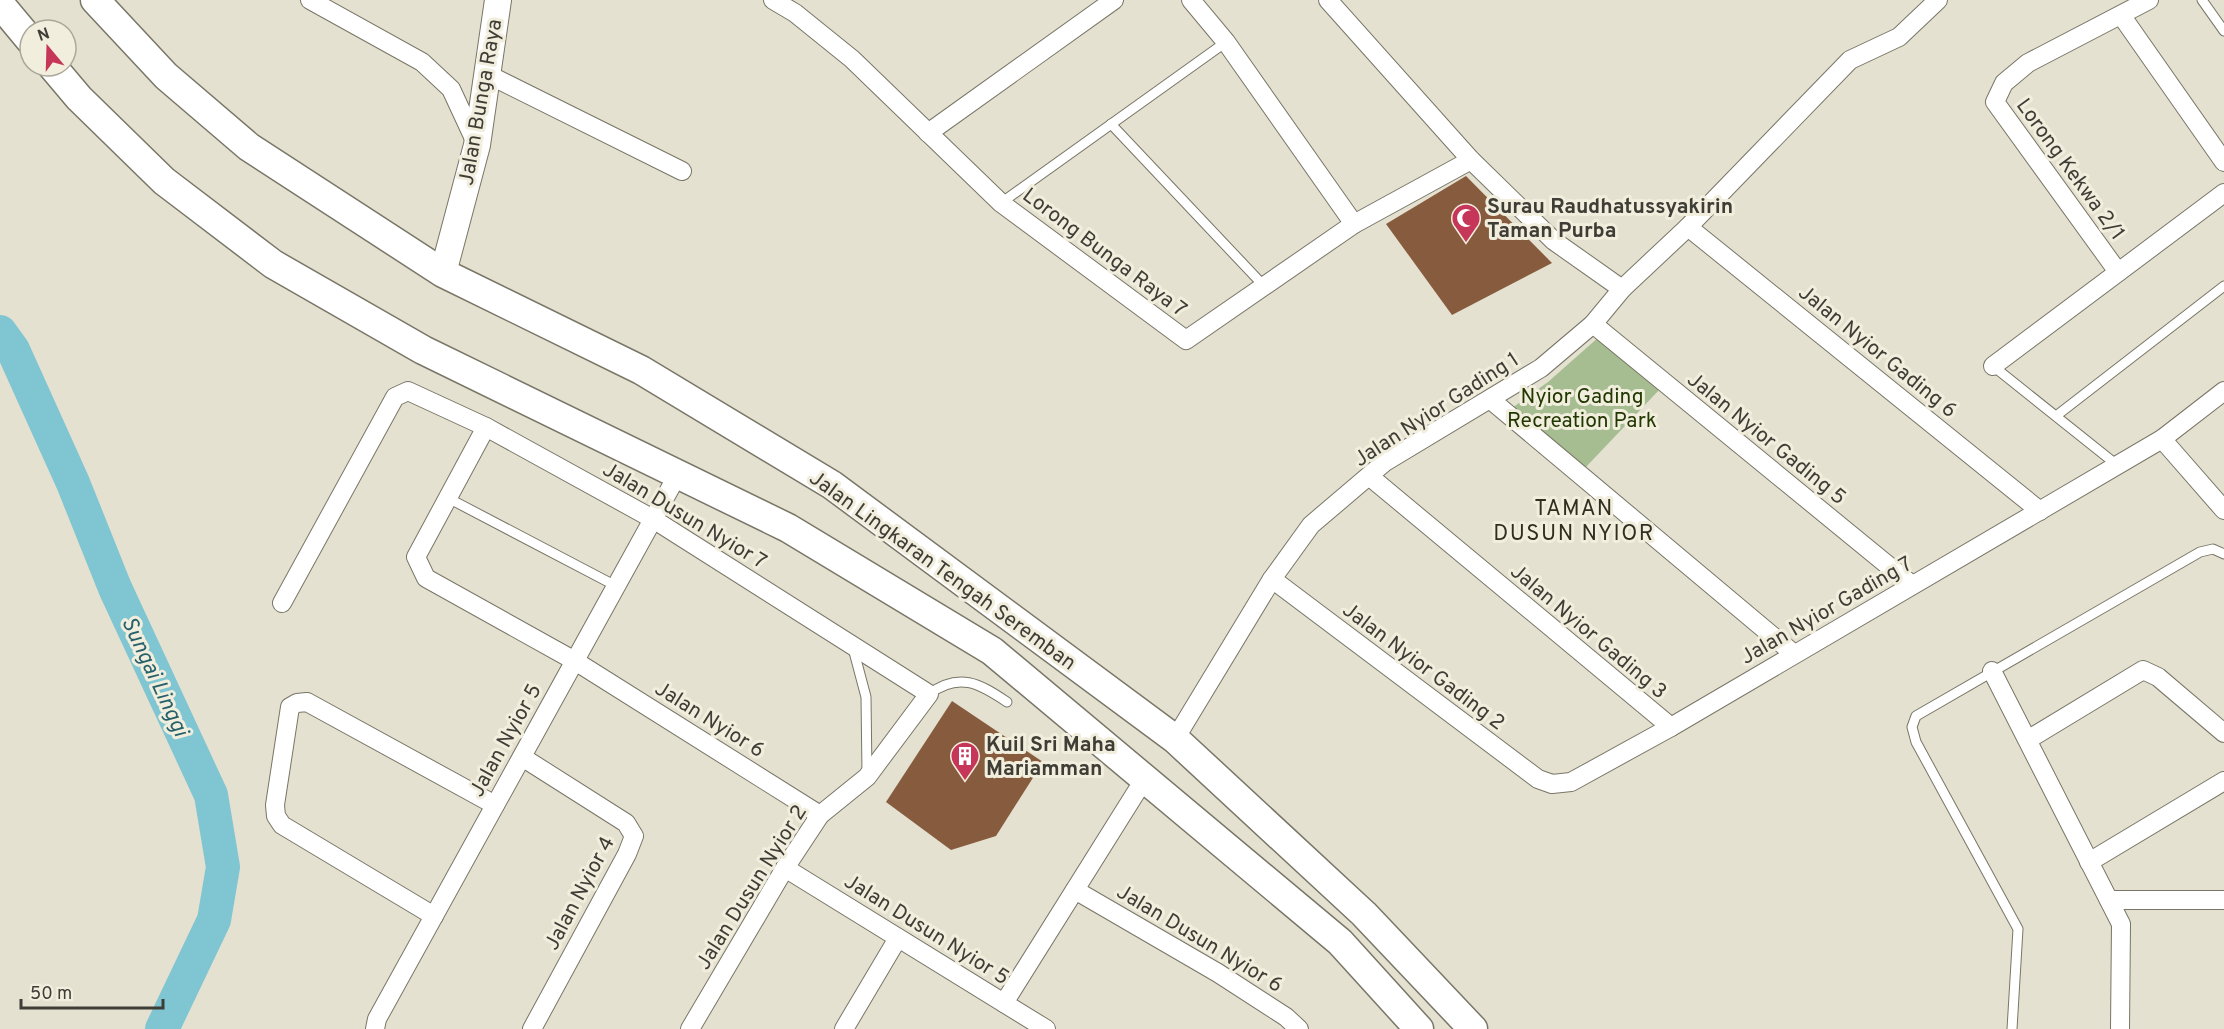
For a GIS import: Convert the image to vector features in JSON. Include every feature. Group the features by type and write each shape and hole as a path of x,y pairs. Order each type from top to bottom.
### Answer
{"main road":[{"name":"Jalan Lingkaran Tengah Seremban","path":"95,0 166,76 249,147 443,273 641,370 756,442 832,485 1175,740 1364,914 1473,1029"},
{"path":"0,4 18,26"},
{"name":"Jalan Lingkaran Tengah Seremban","path":"62,78 79,98 164,181 273,264 423,350 788,528 992,651 1340,942 1419,1029"}],"street":[{"path":"310,0 423,62 451,89 477,145"},
{"name":"Jalan Bunga Raya","path":"443,273 477,145 498,0"},
{"name":"Lorong Bunga Raya 7","path":"773,0 795,13 852,59 1001,203 1186,340 1354,224 1471,160"},
{"path":"928,133 1114,0"},
{"path":"1191,0 1226,42 1354,224"},
{"path":"1328,0 1471,160 1554,241 1622,289"},
{"name":"Jalan Nyior Gading 1","path":"1175,740 1272,579 1311,525 1385,462 1541,368 1593,324 1622,289 1688,227 1850,60 1899,37 1938,0"},
{"path":"2149,0 2121,15 2224,162"},
{"name":"Lorong Kekwa 2/1","path":"2118,272 1995,102 2004,83 2028,63 2121,15"},
{"path":"487,74 682,171"},
{"path":"1993,366 2224,193"},
{"name":"Jalan Nyior Gading 6","path":"1688,227 2040,510"},
{"name":"Jalan Nyior Gading 5","path":"1593,324 1912,585"},
{"name":"Jalan Nyior Gading 7","path":"1552,784 1571,782 1671,727 2162,439 2224,391"},
{"name":"Jalan Dusun Nyior 7","path":"282,603 395,398 408,392 486,427 654,519 929,694"},
{"path":"1491,400 1794,654"},
{"path":"448,498 486,427"},
{"path":"2162,439 2221,500"},
{"name":"Jalan Nyior 5","path":"375,1029 377,1019 678,474"},
{"name":"Jalan Nyior Gading 3","path":"1369,476 1671,727"},
{"name":"Jalan Nyior 6","path":"448,498 416,557 426,578 575,661 820,815"},
{"name":"Jalan Nyior Gading 2","path":"1272,579 1538,779 1552,784"},
{"path":"2029,740 2143,670 2158,677 2224,733"},
{"path":"1992,671 2121,924 2120,1029"},
{"name":"Jalan Dusun Nyior 2","path":"690,1029 785,868 820,815 867,777 929,694"},
{"path":"434,916 282,825 276,816 275,805 287,714 290,707 297,703 307,702 495,805"},
{"name":"Jalan Nyior 4","path":"522,757 626,823 634,836 627,854 532,1029"},
{"path":"1004,1003 1145,778"},
{"path":"2089,862 2224,781"},
{"name":"Jalan Dusun Nyior 5","path":"785,868 1046,1029"},
{"name":"Jalan Dusun Nyior 6","path":"1075,890 1218,973 1286,1017 1299,1029"},
{"path":"2109,900 2224,900"},
{"path":"844,1029 898,938"}],"lane":[{"path":"2202,0 2224,31"},
{"path":"1001,203 1226,42"},
{"path":"1111,124 1264,286"},
{"path":"2056,416 2224,286"},
{"path":"1993,366 2117,465"},
{"path":"448,498 616,586"},
{"path":"2012,1029 2018,929 1916,742 1912,727 1916,716 1929,706 2200,552 2213,549 2224,554"},
{"path":"852,646 866,697 869,734 867,777"},
{"path":"929,694 941,686 961,681 982,686 1007,702"}],"green space":[{"name":"Nyior Gading Recreation Park","path":"1600,336 1661,388 1585,468 1512,408 1548,382"}],"building":[{"name":"Surau Raudhatussyakirin Taman Purba","path":"1466,176 1552,263 1452,315 1386,224"},
{"name":"Kuil Sri Maha Mariamman","path":"952,701 1043,762 996,836 951,850 886,802"}],"waterway":[{"name":"Sungai Linggi","path":"0,332 13,350 73,483 115,588 211,795 223,867 214,920 162,1029"}],"place":[{"name":"Surau Raudhatussyakirin Taman Purba","path":"1466,244"},
{"name":"Kuil Sri Maha Mariamman","path":"965,782"}],"district":[{"name":"TAMAN DUSUN NYIOR","path":"1574,520"}]}
